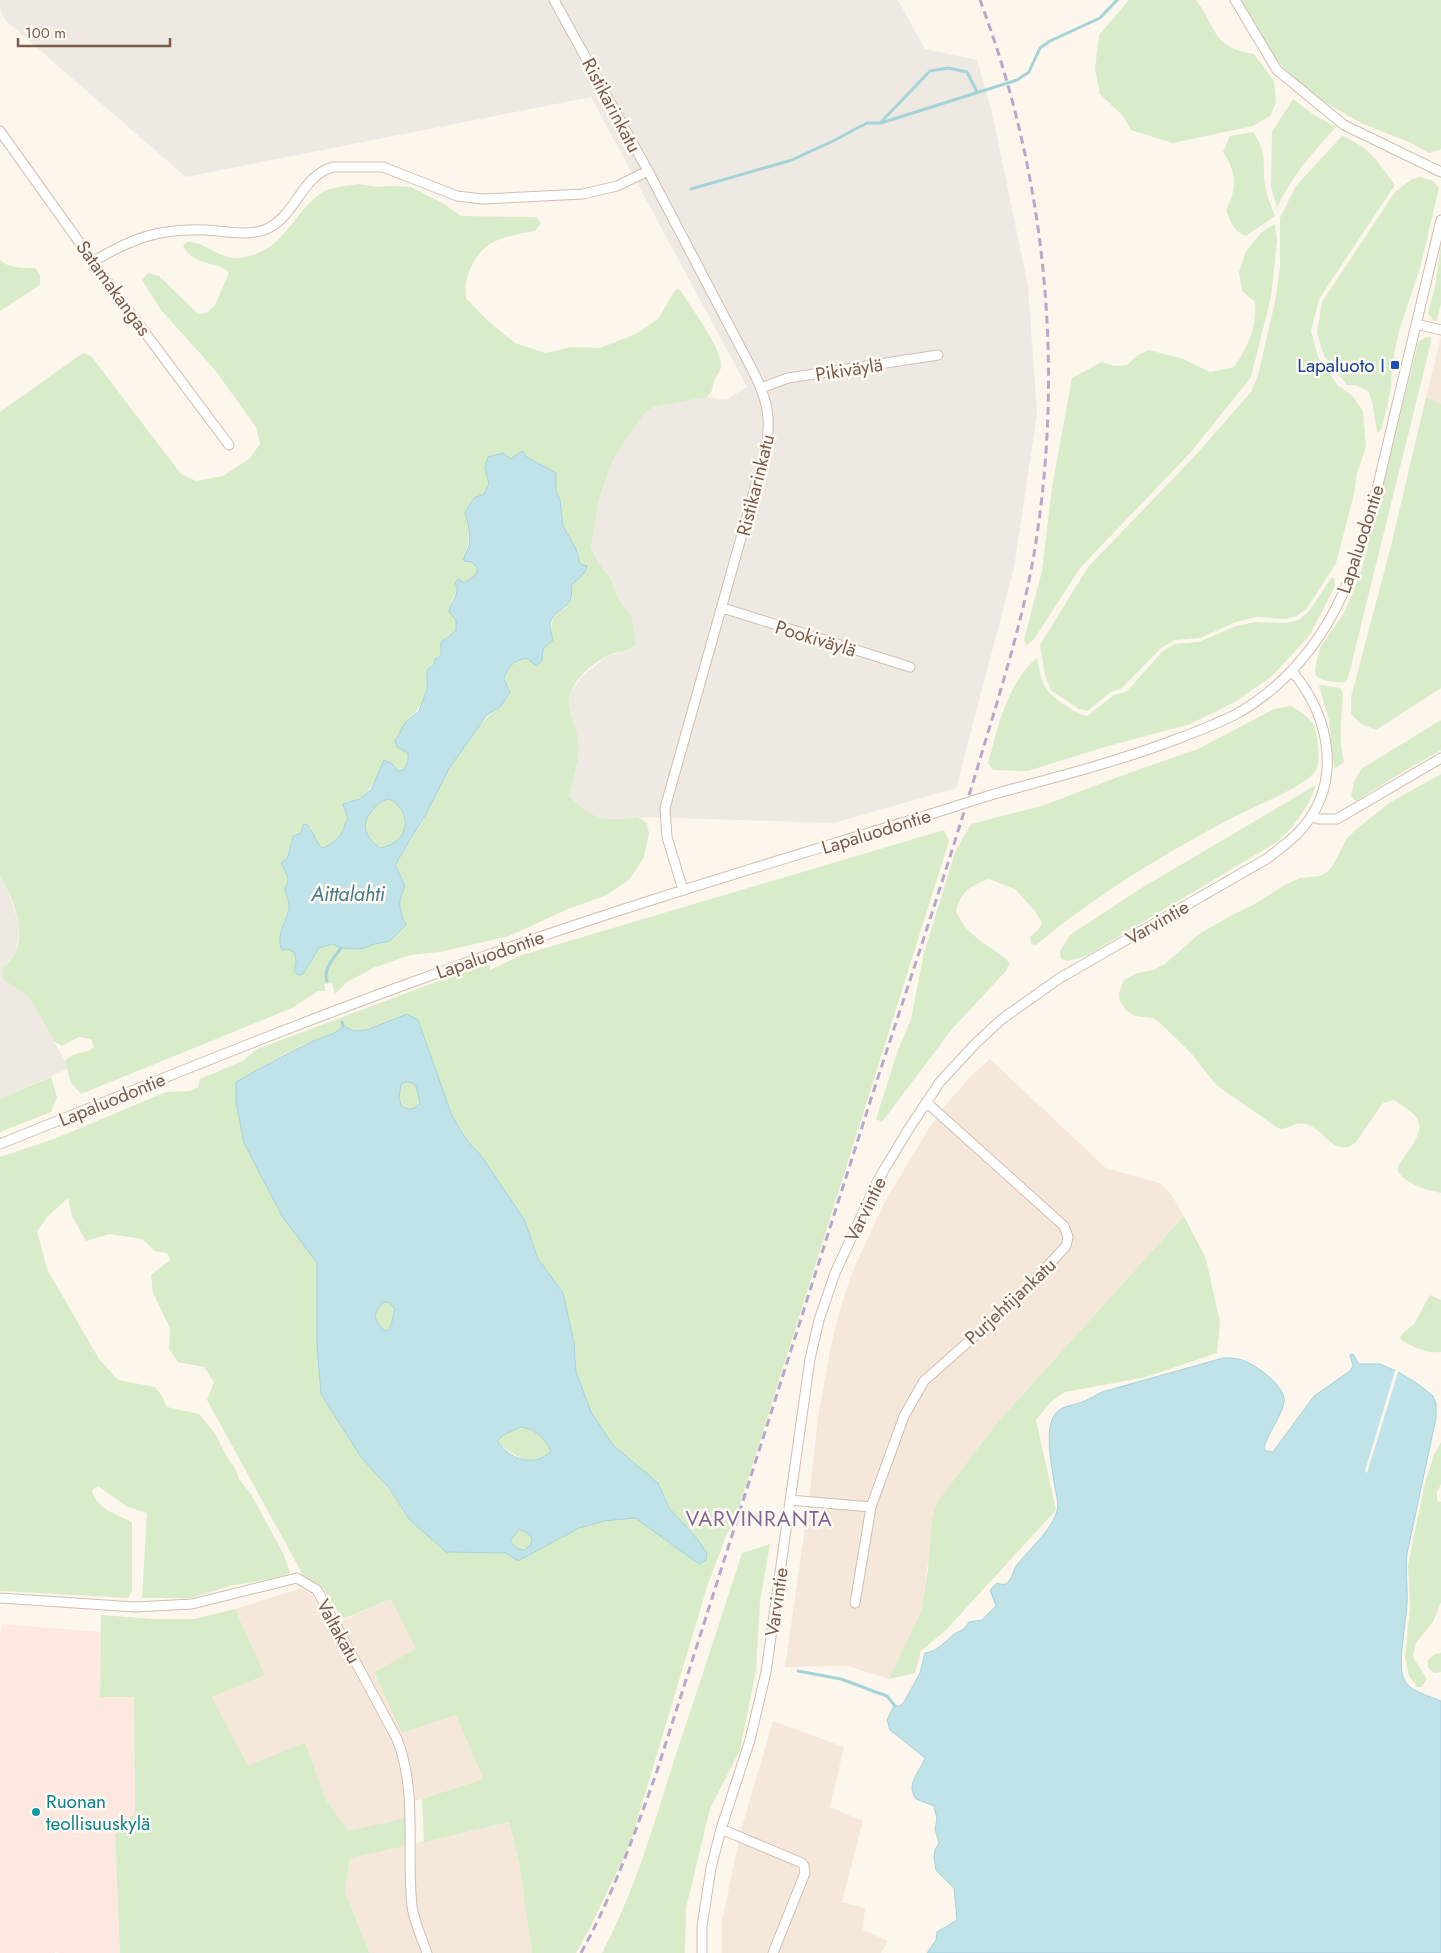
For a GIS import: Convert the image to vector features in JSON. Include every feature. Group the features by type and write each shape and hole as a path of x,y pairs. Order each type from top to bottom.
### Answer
{"street":[{"name":"Ristikarinkatu","path":"554,0 648,171 761,388 768,410 768,441 665,808 667,837 683,890"},
{"path":"1235,0 1277,70 1344,125 1441,172"},
{"name":"Satamakangas","path":"0,131 229,444"},
{"path":"94,261 117,247 140,237 166,231 254,232 266,228 287,212 313,177 333,167 383,167 450,194 483,200 590,192 617,186 648,171"},
{"name":"Lapaluodontie","path":"0,1144 412,982 571,926 683,890 994,794 1145,751 1197,731 1238,712 1258,700 1292,671 1323,630 1338,606 1353,572 1376,490 1441,220"},
{"path":"1416,324 1441,330"},
{"name":"Pikiväylä","path":"761,388 788,378 938,355"},
{"name":"Pookiväylä","path":"722,608 910,667"},
{"name":"Varvintie","path":"702,1953 706,1898 721,1829 750,1740 761,1696 773,1628 810,1358 826,1298 864,1207 878,1180 926,1102 954,1065 1002,1019 1060,978 1268,858 1298,833 1311,816 1320,797 1326,774 1326,743 1322,721 1312,698 1292,671"},
{"path":"1311,816 1318,819 1338,819 1441,758"},
{"name":"Purjehtijankatu","path":"855,1603 871,1507 904,1416 924,1381 1033,1284 1064,1250 1068,1242 1064,1226 926,1102"},
{"path":"790,1500 871,1507"},
{"name":"Valtakatu","path":"0,1598 135,1607 192,1604 297,1578 316,1590 397,1739 405,1759 410,1791 412,1907 427,1953"},
{"path":"721,1829 802,1863 804,1866 805,1873 774,1953"}],"shaded area":[{"path":"0,0 898,0 925,49 977,60 992,112 1028,286 1037,414 1014,568 956,788 834,823 638,817 603,820 586,812 569,796 577,766 578,740 568,710 567,698 582,676 608,656 630,650 631,614 624,609 611,579 598,562 591,547 599,499 610,466 625,440 644,414 653,407 707,397 726,400 747,387 591,97 186,177 5,20 0,8"},
{"path":"1441,336 1441,404 1426,397"},
{"path":"0,876 7,888 20,927 15,955 2,968 3,979 29,997 65,1061 67,1069 0,1099"},
{"path":"990,1059 1106,1168 1160,1183 1171,1194 1184,1216 997,1423 937,1502 921,1611 889,1679 848,1666 785,1667 810,1492 818,1417 831,1345 852,1273 883,1205 929,1128 950,1100 974,1073"},
{"path":"302,1588 313,1596 330,1626 391,1599 417,1649 374,1672 402,1732 456,1715 483,1779 422,1799 406,1802 406,1818 348,1832 326,1800 305,1742 248,1767 212,1697 265,1675 235,1609"},
{"path":"2,1624 101,1632 100,1697 134,1696 135,1814 115,1832 120,1953 59,1953 56,1951 55,1953 0,1953 0,1635"},
{"path":"773,1721 844,1747 830,1807 863,1821 842,1902 865,1908 863,1930 888,1941 881,1953 722,1953 722,1921 741,1830"},
{"path":"509,1822 519,1862 532,1953 370,1953 345,1893 350,1858"}],"green space":[{"path":"1129,0 1196,0 1223,42 1240,51 1254,54 1274,81 1276,102 1271,115 1253,126 1173,143 1131,130 1123,116 1100,94 1095,69 1099,35"},
{"path":"1241,0 1441,0 1441,149 1429,153 1409,142 1361,123 1307,92 1272,55"},
{"path":"1293,99 1314,115 1336,127 1296,175 1277,208 1271,187 1272,132"},
{"path":"1253,132 1263,154 1268,199 1275,216 1246,236 1235,229 1226,210 1234,188 1234,181 1228,159 1223,152 1230,136"},
{"path":"1342,136 1367,150 1395,185 1319,299 1311,331 1318,357 1338,386 1352,395 1363,411 1366,447 1357,473 1354,494 1336,563 1307,608 1297,616 1285,619 1257,617 1236,622 1200,638 1175,640 1161,648 1122,688 1111,692 1087,711 1079,709 1051,690 1045,675 1040,645 1088,567 1193,458 1251,392 1258,375 1275,302 1280,267 1280,218 1296,186"},
{"path":"1421,177 1433,181 1439,188 1420,268 1399,331 1392,365 1391,388 1382,428 1378,433 1372,401 1368,391 1355,385 1347,385 1324,356 1317,333 1322,302 1395,192 1412,179"},
{"path":"358,184 377,187 411,187 444,204 461,216 536,217 541,223 535,231 498,240 484,249 477,256 466,281 466,298 488,321 515,343 546,353 571,347 600,348 636,334 658,319 676,289 680,290 704,327 720,357 720,371 707,397 653,407 644,414 625,440 610,466 599,499 591,547 598,562 611,579 618,598 624,608 631,614 636,644 627,650 605,657 590,667 581,676 570,694 568,702 578,740 578,754 569,796 586,811 600,818 638,817 647,823 649,834 644,857 630,879 607,895 568,909 509,936 440,952 410,955 373,968 347,982 335,994 332,983 324,984 326,991 318,991 292,1008 81,1094 71,1083 65,1061 94,1047 91,1039 79,1037 62,1046 54,1041 29,997 3,979 2,968 15,954 18,944 19,924 13,903 0,876 0,412 83,353 91,356 181,474 196,481 223,476 249,459 260,444 256,427 215,370 161,310 142,280 148,273 159,276 198,314 207,313 215,305 229,273 219,266 194,258 183,246 187,242 200,244 231,258 253,255 274,244 312,200 321,193 334,188","holes":["522,451 527,457 555,473 556,491 560,500 563,526 576,549 580,564 587,566 585,572 571,586 566,608 557,614 552,621 553,640 526,658 516,660 507,669 501,706 477,728 467,741 420,826 395,865 405,886 399,898 400,911 390,941 354,948 339,947 332,944 319,948 303,974 294,971 296,963 295,953 288,949 282,927 289,909 285,890 288,881 284,859 288,857 293,836 311,827 317,844 322,848 330,845 340,836 348,819 346,802 365,794 381,767 391,763 398,771 404,770 408,761 408,753 402,748 405,723 416,711 423,699 427,670 439,656 445,638 456,631 456,620 451,602 458,589 477,574 477,568 472,562 463,557 466,552 469,535 465,512 474,498 484,494 489,484 485,467 511,459"]},
{"path":"1275,224 1277,241 1271,297 1251,377 1190,453 1081,567 1034,639 1027,646 1024,640 1042,571 1052,487 1072,378 1102,362 1115,366 1127,365 1138,355 1149,350 1183,359 1210,372 1234,367 1250,337 1255,320 1255,302 1242,291 1239,272 1246,251 1262,232"},
{"path":"1441,244 1441,304 1437,320 1434,321 1428,313 1435,287"},
{"path":"0,260 12,266 35,268 40,275 40,285 0,311"},
{"path":"1431,337 1431,342 1348,678 1344,682 1324,680 1315,675 1321,646 1345,611 1361,572 1417,347 1419,341"},
{"path":"1426,397 1441,404 1441,688 1376,730 1361,724 1351,714 1351,697 1391,546"},
{"path":"1332,577 1334,578 1335,586 1310,635 1272,676 1235,702 1190,724 1101,748 1028,771 993,770 988,763 1000,721 1011,693 1018,680 1037,658 1042,680 1048,691 1070,709 1087,716 1114,695 1126,692 1163,651 1175,644 1199,642 1236,626 1255,622 1286,623 1299,620 1309,611"},
{"path":"1319,686 1340,688 1343,693 1341,736 1344,762 1334,769 1329,720"},
{"path":"1291,706 1312,722 1316,732 1318,766 1310,777 1290,790 1234,817 1157,860 1107,892 1036,945 1031,944 1030,937 1038,930 1042,923 1035,911 1015,889 989,879 967,890 956,912 973,935 1010,963 1006,971 952,1029 882,1122 876,1119 898,1050 911,1019 924,953 955,852 971,824 1042,806 1198,749 1274,709"},
{"path":"1441,720 1441,750 1356,801 1351,796 1354,782 1361,769"},
{"path":"1441,774 1441,1193 1411,1183 1397,1170 1401,1160 1417,1137 1419,1124 1414,1114 1394,1100 1383,1103 1356,1142 1343,1148 1331,1142 1309,1125 1295,1124 1283,1129 1278,1128 1216,1085 1191,1053 1160,1023 1153,1018 1135,1016 1127,1011 1120,1002 1119,994 1124,980 1137,973 1153,970 1165,964 1199,934 1255,904 1285,885 1300,878 1320,876 1327,872 1332,867 1347,838 1358,828 1389,803"},
{"path":"1316,785 1309,802 1300,816 1277,842 1086,956 1068,961 1061,959 1060,951 1070,935 1140,889"},
{"path":"390,799 403,812 405,827 397,840 390,845 380,848 368,836 365,827 366,822 377,805 384,800"},
{"path":"944,830 949,841 735,1520 726,1536 707,1587 630,1844 576,1953 532,1953 519,1862 509,1822 424,1842 422,1799 483,1779 456,1715 402,1733 374,1672 416,1649 391,1599 343,1619 323,1589 303,1575 207,1400 214,1382 204,1367 178,1362 169,1349 170,1328 153,1293 151,1275 170,1260 167,1253 155,1251 142,1239 109,1234 86,1241 72,1216 68,1198 48,1216 37,1231 47,1269 99,1359 118,1380 155,1387 167,1407 199,1414 215,1433 235,1468 239,1479 251,1494 284,1555 290,1573 275,1578 230,1586 191,1598 142,1598 147,1513 126,1506 98,1486 92,1490 98,1502 108,1510 132,1522 132,1591 128,1598 0,1591 0,1157 54,1139 166,1092 190,1091 198,1087 200,1079 243,1061 254,1051 263,1047 465,971 490,963 490,970 522,955","holes":["407,1014 435,1071 452,1116 466,1139 482,1157 524,1219 538,1259 563,1293 574,1343 576,1372 591,1412 613,1445 658,1483 669,1508 696,1537 707,1553 661,1535 635,1518 604,1521 579,1528 518,1561 506,1553 446,1552 410,1520 321,1394 317,1345 317,1263 306,1247 241,1121 236,1101 236,1082 302,1045 333,1034 343,1026 355,1031 367,1030"]},
{"path":"51,1077 57,1097 51,1112 0,1132 0,1099"},
{"path":"410,1082 416,1086 420,1103 411,1109 401,1107 399,1097 401,1083"},
{"path":"1184,1216 1206,1259 1220,1322 1217,1353 1146,1377 1065,1392 1052,1401 1036,1420 1056,1510 945,1631 921,1651 915,1673 889,1679 921,1611 928,1569 932,1519 937,1502 997,1423"},
{"path":"380,1287 400,1313 390,1330 385,1331 376,1329 373,1311"},
{"path":"1430,1295 1441,1300 1441,1352 1420,1349 1401,1340 1400,1337 1414,1324"},
{"path":"521,1427 530,1429 539,1435 551,1451 537,1460 523,1459 509,1451 497,1440 503,1435"},
{"path":"1441,1442 1441,1484 1437,1492 1437,1500 1441,1502 1441,1602 1433,1622 1416,1643 1413,1654 1414,1659 1427,1679 1422,1687 1417,1687 1409,1676 1405,1658 1410,1607 1408,1565 1425,1483 1434,1455"},
{"path":"519,1528 532,1538 531,1544 525,1550 518,1549 510,1541"},
{"path":"770,1544 760,1602 756,1671 740,1750 710,1809 686,1908 685,1953 602,1953 625,1904 644,1854 742,1553"},
{"path":"235,1609 265,1675 212,1697 248,1766 305,1742 326,1800 348,1831 406,1818 406,1846 350,1858 345,1893 370,1953 120,1953 115,1832 135,1813 134,1697 100,1697 101,1615 155,1619 194,1619"},
{"path":"1441,1653 1441,1672 1434,1673 1428,1667 1428,1660 1435,1654"}],"water":[{"name":"Aittalahti","path":"522,451 527,457 556,473 556,491 560,500 563,526 576,549 580,564 587,566 585,572 571,586 570,600 567,605 552,619 550,624 553,640 543,649 542,661 537,666 526,658 509,667 504,679 510,692 501,706 486,716 449,769 426,814 395,865 405,886 400,906 406,925 390,941 361,949 341,948 332,944 319,948 303,974 298,975 294,971 296,963 295,953 288,949 282,950 280,945 289,905 285,889 288,879 281,863 288,857 293,836 301,833 303,825 309,826 322,848 338,838 348,819 343,804 359,799 371,790 384,760 391,763 398,771 404,770 408,761 408,753 397,747 395,741 405,723 419,711 427,689 427,670 434,665 435,659 441,656 441,642 456,631 456,620 449,612 457,590 455,583 458,579 465,583 477,574 477,568 472,562 464,561 470,537 465,512 474,498 484,494 489,484 485,467 488,457 503,453 511,459","holes":["390,799 403,812 405,827 397,840 390,845 380,848 371,840 366,832 365,827 368,817 373,809 384,800"]},
{"path":"407,1014 418,1020 452,1116 466,1139 482,1157 524,1219 538,1259 563,1293 574,1343 576,1372 591,1412 613,1445 658,1483 669,1508 696,1537 707,1553 706,1560 699,1564 635,1518 604,1521 579,1528 518,1561 506,1553 446,1552 410,1520 388,1487 361,1457 321,1394 317,1345 317,1263 282,1216 244,1143 236,1101 236,1082 272,1062 339,1030 343,1026 355,1031 367,1030","holes":["410,1082 416,1086 420,1103 416,1107 406,1109 401,1106 399,1097 401,1084","384,1302 390,1303 395,1309 390,1329 385,1331 378,1323 376,1320 377,1310","521,1427 530,1429 546,1442 551,1451 536,1460 520,1459 507,1452 497,1441 503,1435","519,1529 526,1532 532,1538 531,1544 525,1550 518,1549 510,1541"]},
{"path":"1353,1354 1359,1364 1380,1364 1400,1373 1433,1396 1436,1404 1436,1418 1407,1554 1407,1604 1401,1661 1403,1677 1409,1686 1441,1701 1441,1953 927,1953 936,1940 937,1932 957,1920 954,1888 936,1870 934,1858 935,1850 939,1843 935,1829 937,1819 934,1806 916,1799 913,1794 914,1778 925,1758 890,1730 887,1720 894,1706 900,1706 904,1702 920,1673 925,1653 933,1651 963,1629 969,1622 982,1620 996,1606 990,1590 997,1583 1004,1584 1008,1582 1017,1565 1053,1520 1058,1504 1049,1443 1052,1420 1056,1413 1062,1408 1085,1401 1102,1392 1223,1358 1237,1359 1248,1362 1269,1377 1284,1396 1282,1408 1264,1448 1266,1451 1273,1452 1314,1396 1350,1371 1353,1366 1350,1355"}],"pier":[{"path":"1396,1368 1399,1369 1367,1473 1365,1471"}],"waterway":[{"path":"691,189 792,160 867,123 881,123 1017,80 1029,72 1040,48 1050,41 1100,18 1117,0"},
{"path":"882,121 930,71 948,68 967,72 977,92"},
{"path":"327,981 328,967 341,948"},
{"path":"342,1022 343,1026"},
{"path":"798,1671 841,1679 887,1696 895,1706"}],"railway":[{"path":"581,1953 593,1931 632,1841 657,1771 954,845 1010,658 1029,580 1043,484 1048,414 1048,343 1043,273 1034,204 1021,135 1003,67 980,0"}],"place":[{"name":"Lapaluoto I","path":"1395,365"},
{"name":"Ruonan teollisuuskylä","path":"36,1812"}],"district":[{"name":"VARVINRANTA","path":"759,1519"}]}
